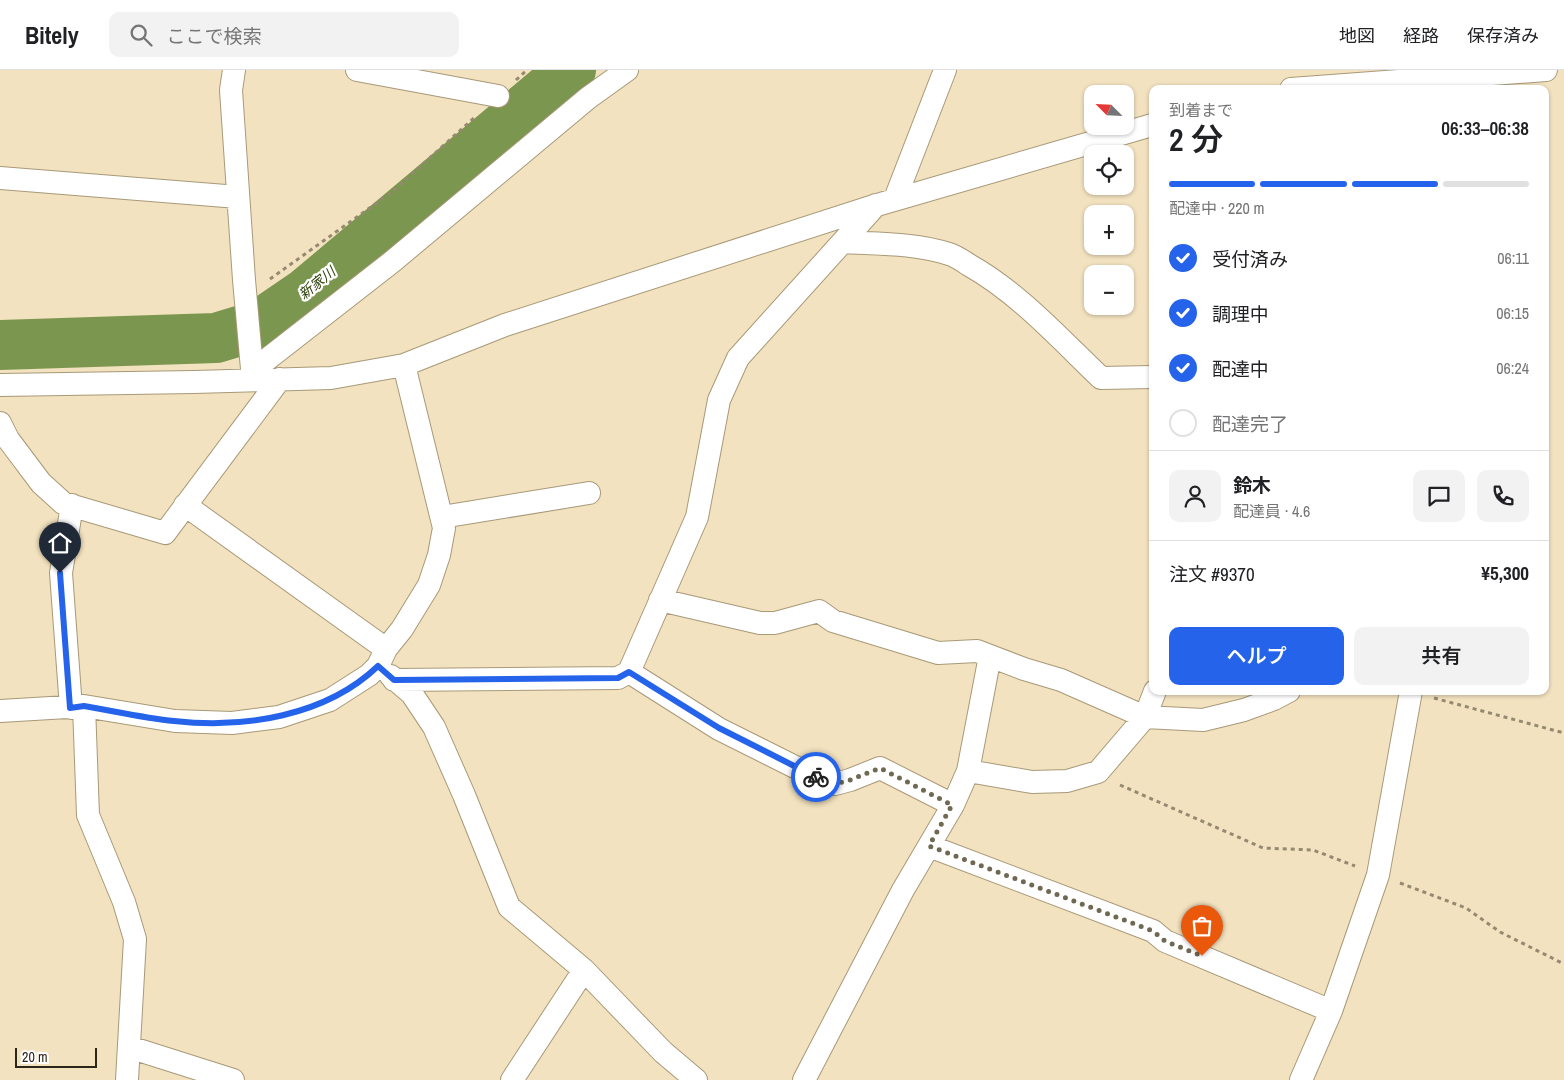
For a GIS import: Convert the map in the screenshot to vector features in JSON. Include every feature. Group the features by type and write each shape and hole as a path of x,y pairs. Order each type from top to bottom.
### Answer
{"street":[{"path":"234,70 231,90 252,370"},
{"path":"357,70 498,96"},
{"path":"252,370 393,261 588,98 627,70"},
{"path":"0,711 77,707 175,721 232,723 279,717 330,700 386,665 618,678 629,672 697,516 719,400 738,358 844,242 886,202 945,70"},
{"path":"1388,85 1436,83 1546,70"},
{"path":"0,385 252,370 280,379 330,378 404,365 505,325 886,202 1149,126"},
{"path":"0,178 238,198"},
{"path":"844,242 890,244 951,254 988,275 1030,311 1101,378 1149,377"},
{"path":"386,665 402,629 429,585 439,555 444,528 404,365"},
{"path":"0,422 8,439 41,483 63,503 164,533 280,379"},
{"path":"442,517 588,493"},
{"path":"72,505 60,573 88,815 124,902 135,939 127,1080"},
{"path":"185,505 386,665 412,694 434,727 464,795 509,907 584,970 663,1052 696,1080"},
{"path":"660,600 760,623 775,623 818,611 833,621 938,653 977,651 1024,669 1061,680 1145,717 1203,720 1244,710 1282,695"},
{"path":"804,1080 903,890 952,805 968,771 990,656"},
{"path":"629,672 719,728 809,774 834,784 880,768 952,805"},
{"path":"968,771 1032,782 1068,781 1098,772 1145,717 1153,695"},
{"path":"1301,1080 1331,1011 1378,875 1410,695"},
{"path":"929,846 1153,931 1165,941 1331,1011"},
{"path":"512,1080 584,970"},
{"path":"129,1047 233,1080"}],"path":[{"path":"245,288 392,192 527,70"},
{"path":"1426,695 1564,733"},
{"path":"1092,773 1263,848 1313,850 1466,908 1500,932 1564,964"}],"waterway":[{"name":"新家川","path":"0,345 216,338 259,325 307,292 571,70"}],"way so far":[{"path":"816,777 834,784 880,768 952,805 929,846 1153,931 1165,941 1202,956"}],"route":[{"path":"60,573 70,708 84,706 175,721 232,723 279,717 330,700 369,675 378,666 394,680 618,678 629,672 719,728 816,777"}]}
